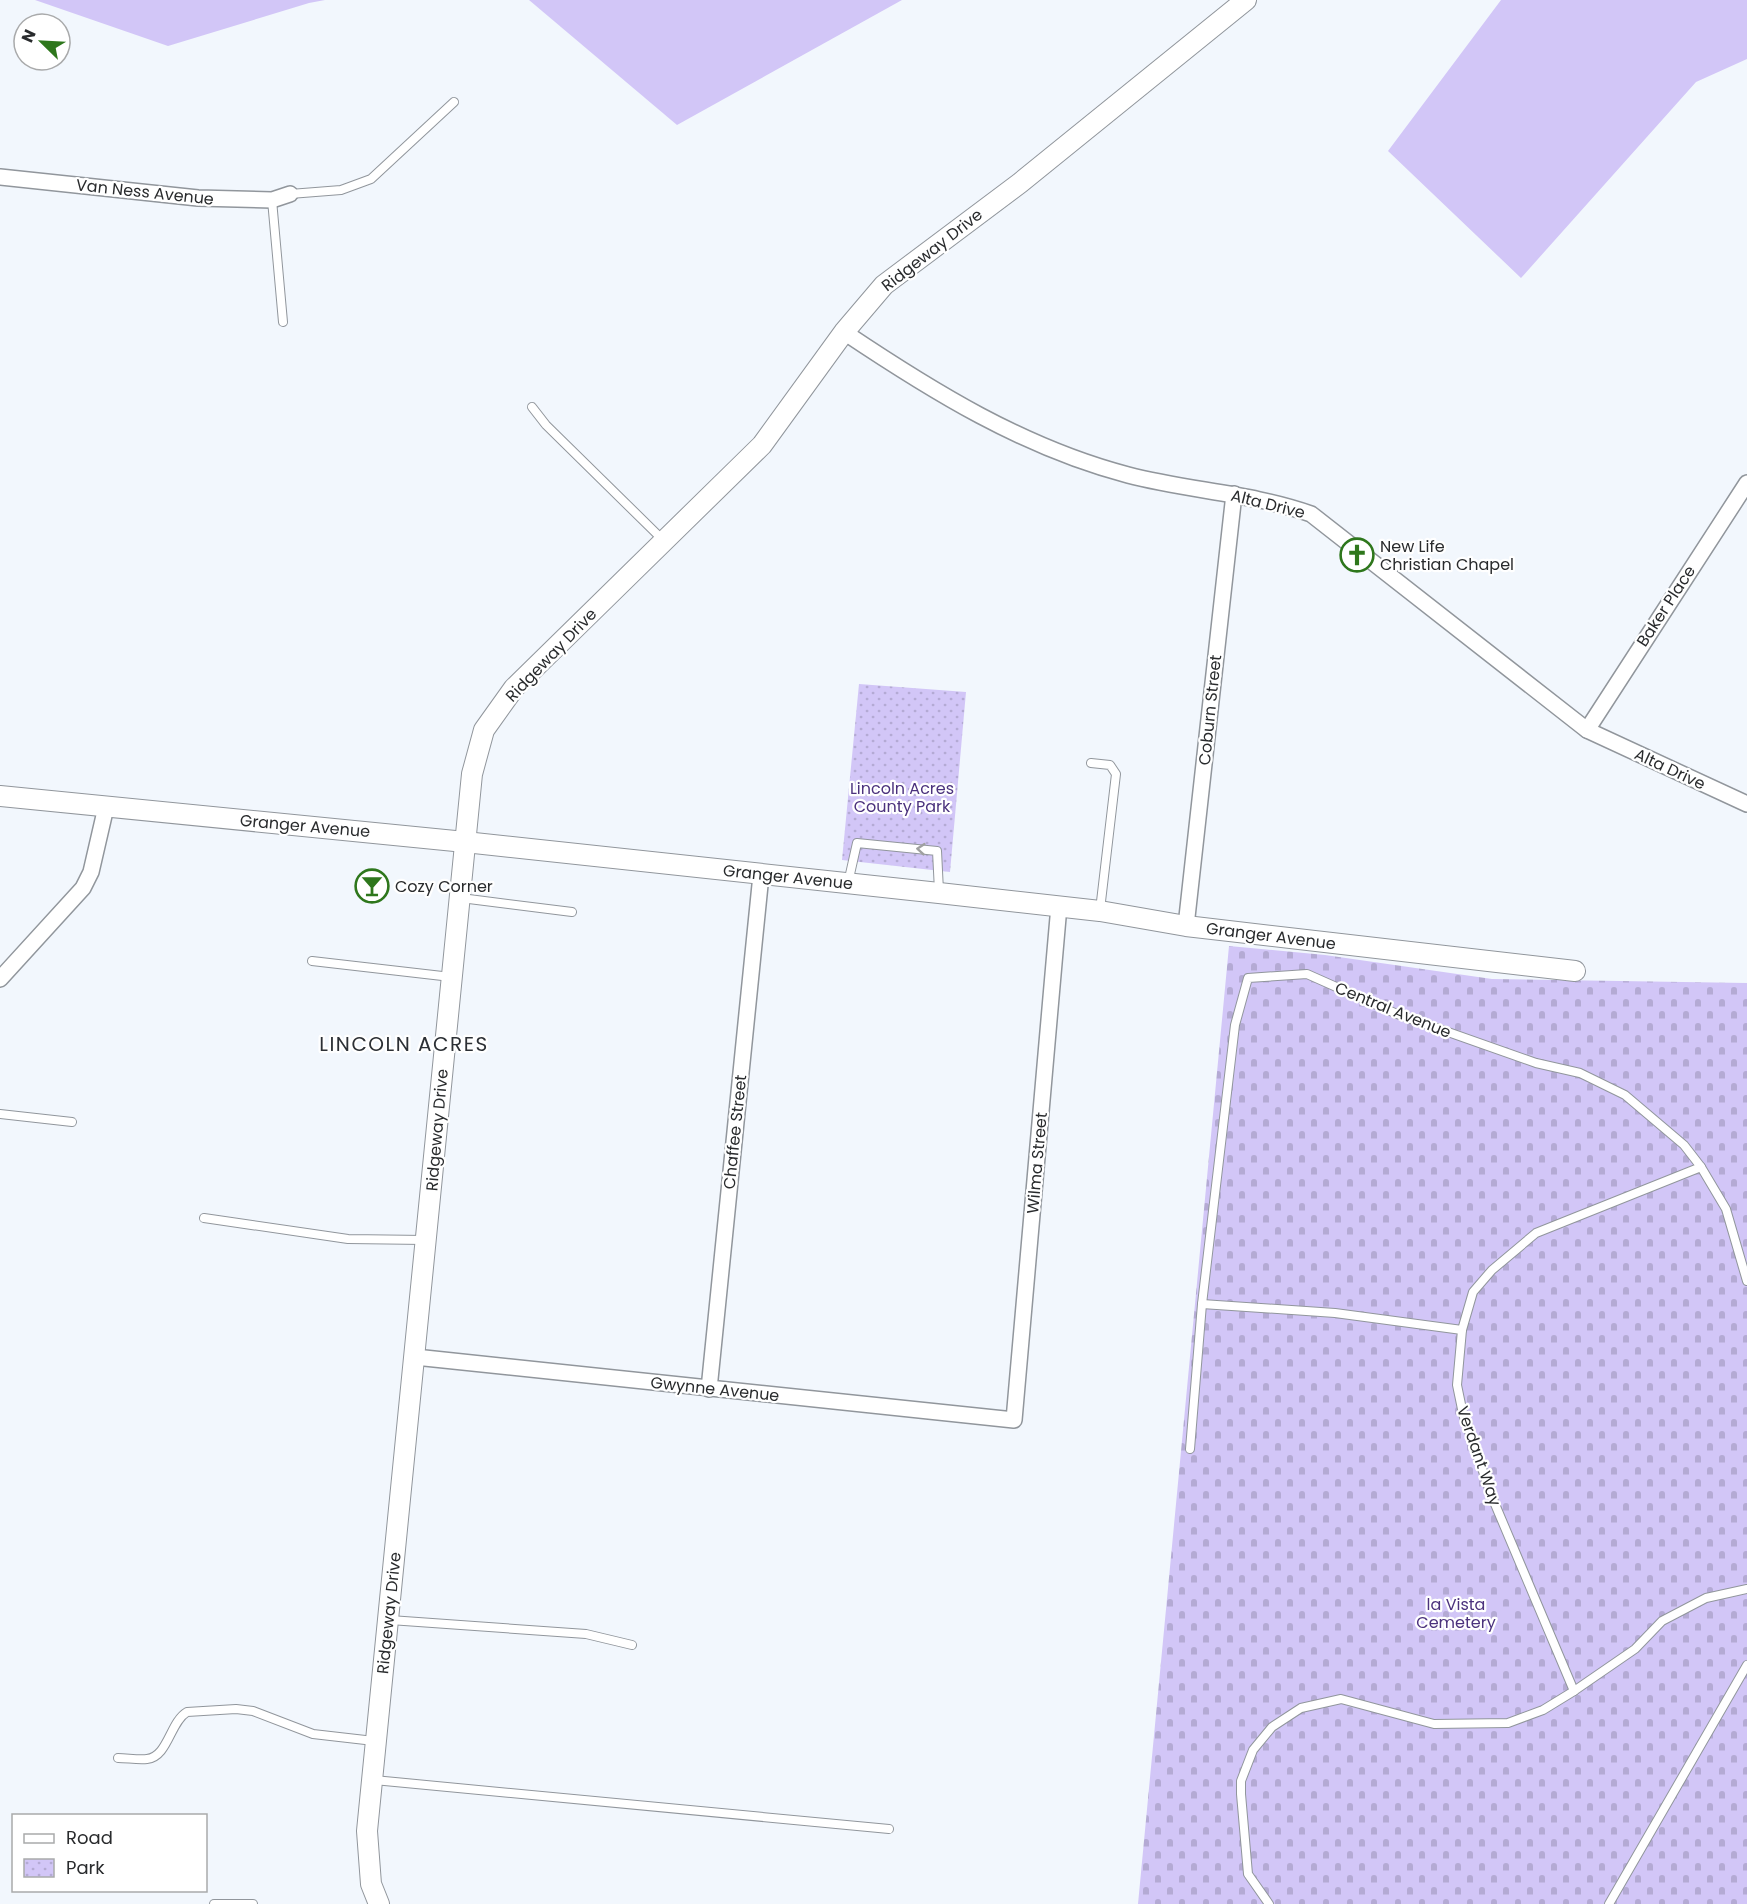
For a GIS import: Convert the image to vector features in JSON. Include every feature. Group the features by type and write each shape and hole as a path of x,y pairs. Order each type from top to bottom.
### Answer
{"street":[{"name":"Ridgeway Drive","path":"379,1904 371,1884 367,1830 472,774 484,729 514,688 762,445 844,332 884,285 1020,183 1246,0"},
{"name":"Van Ness Avenue","path":"0,177 198,198 272,200 290,194"},
{"name":"Alta Drive","path":"844,332 918,381 963,407 1079,460 1130,476 1234,494 1285,505 1311,514 1587,730 1747,804"},
{"name":"Baker Place","path":"1587,730 1747,483"},
{"name":"Coburn Street","path":"1186,926 1234,494"},
{"name":"Granger Avenue","path":"0,796 465,842 1059,906 1186,926 1575,971"},
{"path":"0,979 82,888 91,872 106,807"},
{"name":"Chaffee Street","path":"709,1389 761,875"},
{"name":"Wilma Street","path":"1014,1420 1059,906"},
{"name":"Gwynne Avenue","path":"415,1357 1014,1420"}],"lane":[{"path":"290,194 340,190 370,179 454,102"},
{"path":"272,200 283,322"},
{"path":"532,407 546,425 664,541"},
{"path":"1091,763 1110,765 1116,774 1100,911"},
{"path":"848,883 856,843 938,851 939,893"},
{"path":"460,898 573,912"},
{"path":"312,961 452,977"},
{"name":"Central Avenue","path":"1202,1304 1235,1024 1248,978 1307,974 1397,1014 1536,1063 1580,1073 1625,1095 1684,1145 1701,1167 1726,1209 1747,1281"},
{"path":"0,1114 72,1122"},
{"name":"Verdant Way","path":"1574,1691 1492,1497 1463,1414 1457,1385 1461,1330 1473,1292 1492,1270 1536,1233 1701,1167"},
{"path":"204,1218 348,1239 427,1240"},
{"path":"1190,1449 1202,1304 1335,1313 1461,1330"},
{"path":"1269,1904 1248,1874 1241,1782 1253,1750 1272,1727 1301,1708 1341,1699 1434,1724 1508,1723 1543,1710 1574,1691 1635,1649 1662,1621 1706,1598 1747,1589"},
{"path":"388,1619 586,1634 632,1645"},
{"path":"1609,1904 1747,1665"},
{"path":"118,1758 150,1759 159,1754 172,1726 187,1712 236,1709 253,1711 313,1734 376,1741"},
{"path":"372,1780 889,1829"},
{"path":"214,1904 253,1904"}],"green space":[{"path":"35,0 325,0 168,46"},
{"path":"529,0 902,0 677,125"},
{"path":"1501,0 1747,0 1747,59 1696,82 1521,278 1388,151"},
{"name":"Lincoln Acres County Park","path":"859,684 966,692 950,872 842,860"},
{"name":"la Vista Cemetery","path":"1229,946 1325,955 1492,979 1747,983 1747,1904 1138,1904"}],"place":[{"name":"New Life Christian Chapel","path":"1357,555"},
{"name":"Cozy Corner","path":"372,886"}],"district":[{"name":"LINCOLN ACRES","path":"404,1044"}]}
